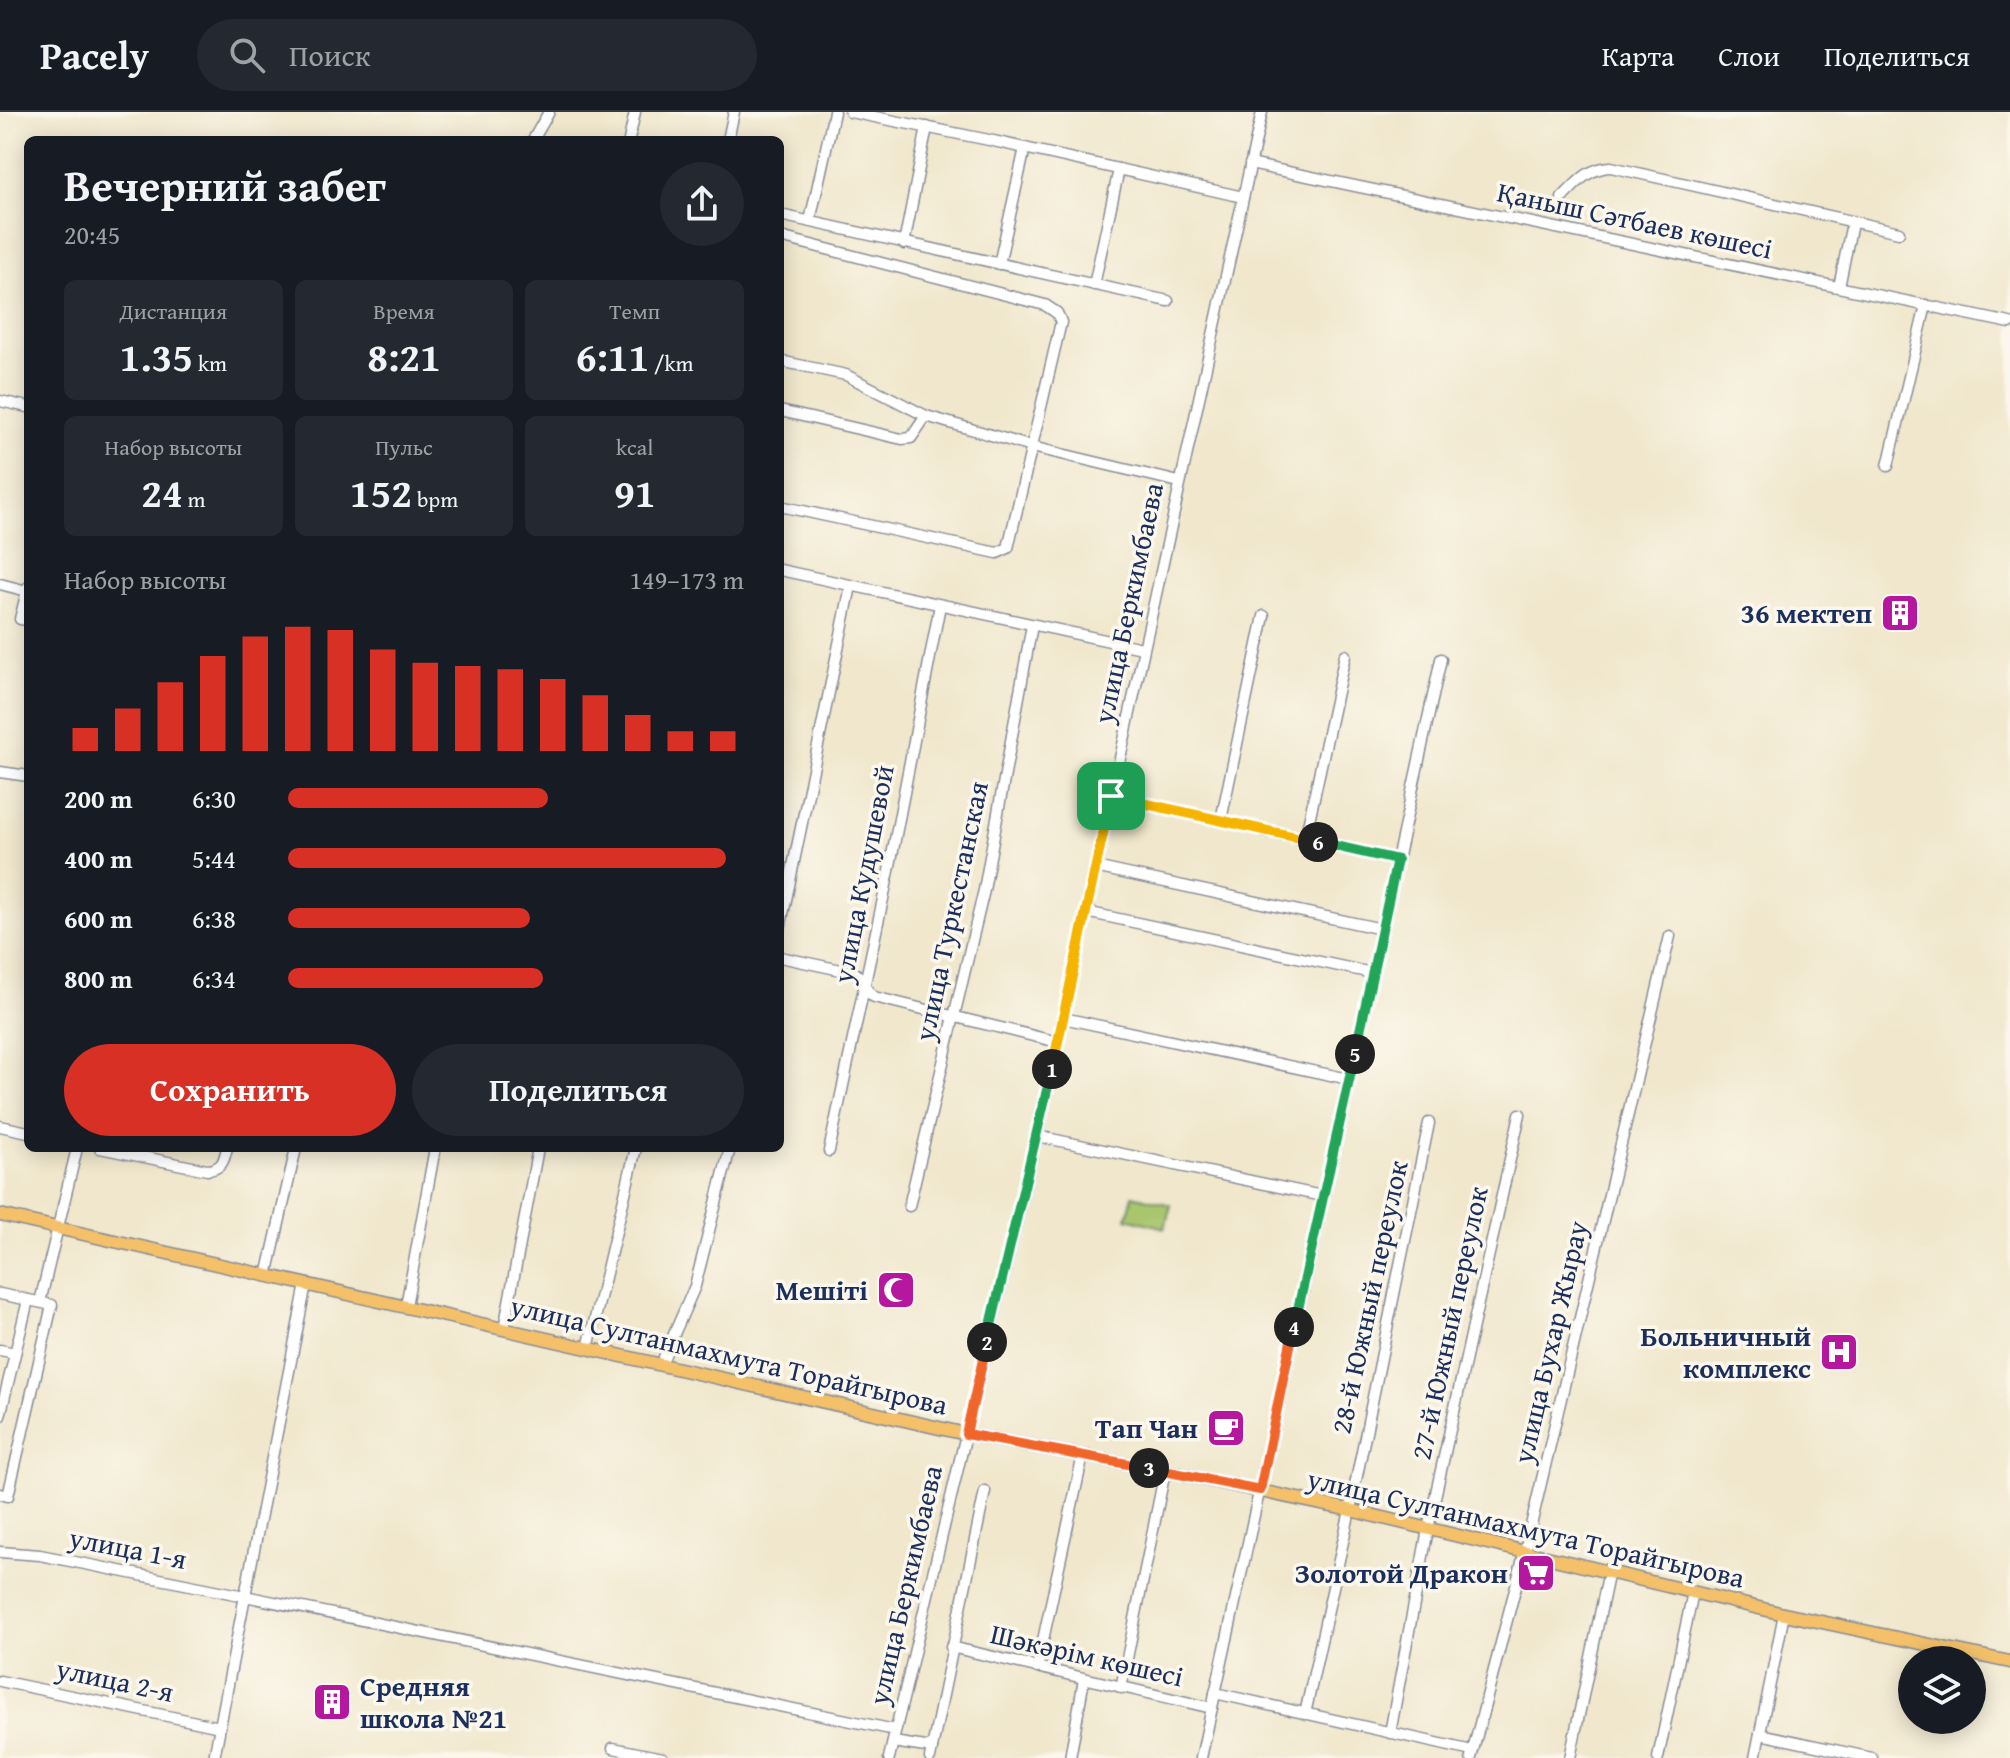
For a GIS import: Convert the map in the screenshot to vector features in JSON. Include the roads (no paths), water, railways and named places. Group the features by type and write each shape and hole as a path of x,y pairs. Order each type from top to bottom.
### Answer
{"main road":[{"name":"улица Султанмахмута Торайгырова","path":"0,1215 966,1434 1350,1510 1784,1614 2010,1662"}],"street":[{"path":"535,136 549,112"},
{"path":"630,136 635,112"},
{"path":"729,136 734,112"},
{"path":"810,221 834,112"},
{"path":"850,112 1243,197"},
{"name":"улица Беркимбаева","path":"889,1758 1037,1136 1262,112"},
{"path":"904,244 927,127"},
{"path":"999,264 1025,148"},
{"name":"Қаныш Сәтбаев көшесі","path":"1250,164 2010,323"},
{"path":"1562,198 1587,173 1611,167 1899,232"},
{"path":"1094,285 1119,169"},
{"path":"784,216 1168,301"},
{"path":"1839,287 1852,223"},
{"path":"784,238 1045,305 1057,313 1061,322 1008,548 1003,553 784,507"},
{"path":"1888,466 1926,305"},
{"path":"784,362 846,375 926,416 1032,447 1179,482"},
{"path":"0,401 24,406"},
{"path":"784,412 902,439 911,438 926,416"},
{"path":"784,571 1142,648"},
{"path":"0,584 24,588"},
{"path":"784,910 851,586"},
{"name":"улица Кудушевой","path":"829,1151 865,989 940,605"},
{"path":"1221,820 1264,616"},
{"name":"улица Туркестанская","path":"909,1206 984,890 1032,625"},
{"path":"1305,839 1345,655"},
{"path":"1201,1758 1441,659"},
{"path":"0,772 24,775"},
{"path":"1111,796 1397,860"},
{"path":"1095,867 1382,929"},
{"path":"1086,912 1372,973"},
{"name":"улица Бухар Жырау","path":"1472,1754 1525,1551 1670,936"},
{"path":"784,958 855,973 874,997 1058,1042"},
{"path":"1063,1018 1349,1079"},
{"name":"27-й Южный переулок","path":"1390,1733 1428,1529 1520,1114"},
{"name":"28-й Южный переулок","path":"1305,1714 1429,1123"},
{"path":"0,1126 24,1131"},
{"path":"1037,1136 1322,1196"},
{"path":"40,1302 76,1152"},
{"path":"119,1152 207,1170 223,1164 226,1152"},
{"path":"267,1276 295,1152"},
{"path":"406,1306 434,1152"},
{"path":"504,1329 537,1152"},
{"path":"588,1348 635,1152"},
{"path":"661,1364 695,1286 729,1152"},
{"path":"214,1758 306,1284"},
{"path":"0,1294 52,1305 8,1496 0,1494"},
{"path":"0,1416 28,1300"},
{"path":"0,1350 15,1353"},
{"path":"1037,1668 1083,1455"},
{"path":"1121,1688 1165,1471"},
{"path":"931,1753 985,1491"},
{"name":"улица 1-я","path":"0,1552 71,1561 245,1596 894,1736 931,1753"},
{"path":"1570,1758 1609,1571"},
{"path":"1658,1758 1693,1592"},
{"path":"1755,1758 1784,1614"},
{"name":"Шәкәрім көшесі","path":"951,1647 1212,1708"},
{"path":"1070,1758 1084,1679"},
{"name":"улица 2-я","path":"0,1681 220,1727"},
{"name":"Шәкәрім көшесі","path":"1215,1693 1472,1754"},
{"path":"1760,1734 1872,1758"},
{"path":"613,1748 663,1758"}],"place":[{"name":"36 мектеп","path":"1900,613"},
{"name":"Мешіті","path":"896,1290"},
{"name":"Больничный комплекс","path":"1839,1352"},
{"name":"Тап Чан","path":"1226,1428"},
{"name":"Золотой Дракон","path":"1536,1573"},
{"name":"Средняя школа №21","path":"332,1702"}]}
